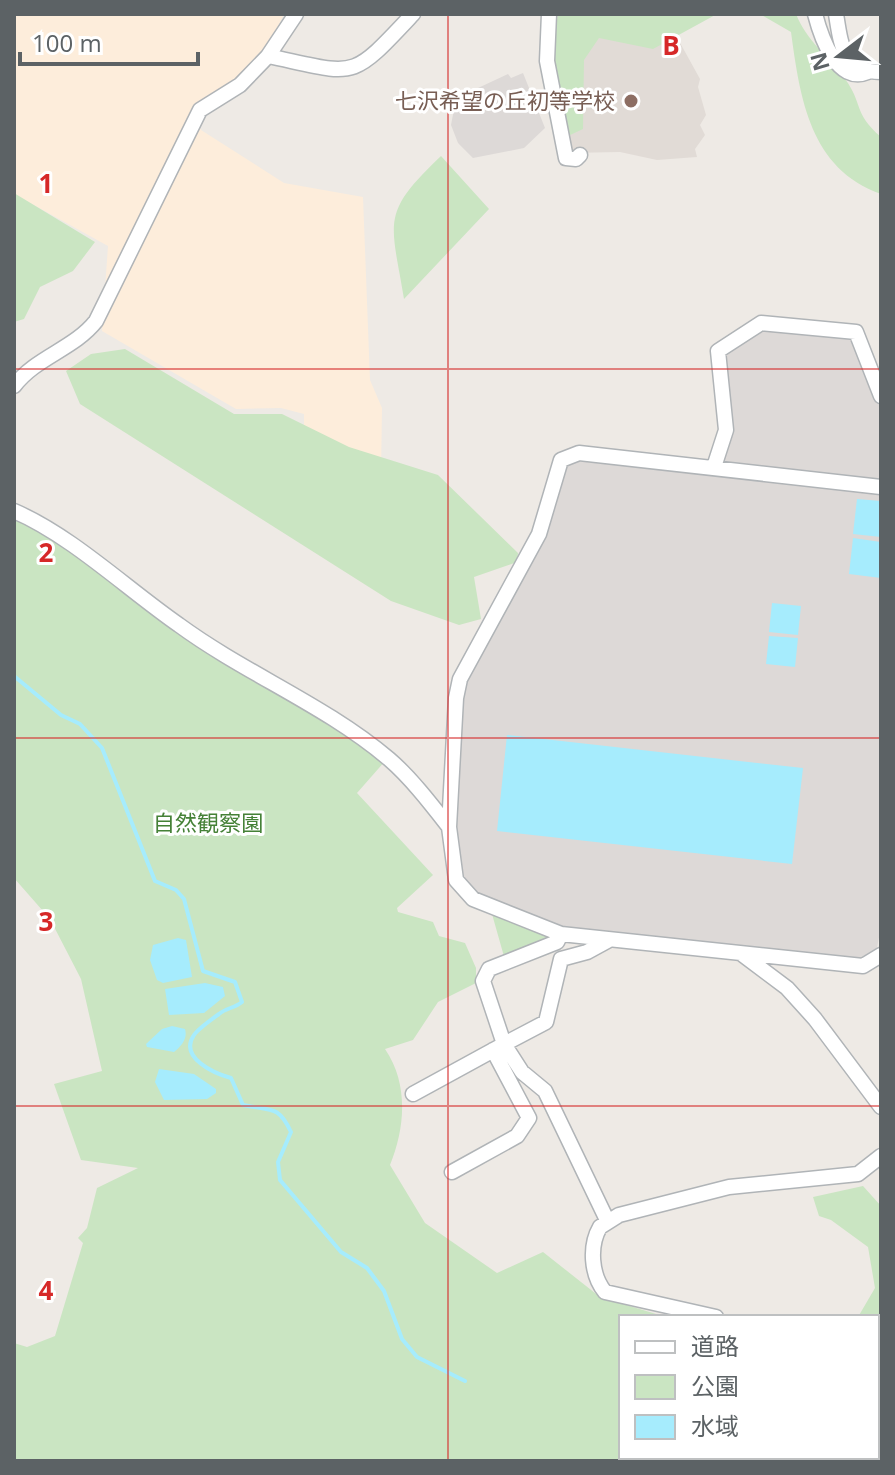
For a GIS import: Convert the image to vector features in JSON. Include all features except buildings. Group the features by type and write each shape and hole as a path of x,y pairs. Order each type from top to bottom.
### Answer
{"street":[{"path":"14,386 31,367 88,332 200,110 240,85 268,56 296,14"},
{"path":"268,56 333,69 352,69 373,58 413,14"},
{"path":"549,14 547,61 566,158 576,159 580,155"},
{"path":"815,14 823,42 845,70 852,74 875,72"},
{"path":"836,14 846,58 875,72"},
{"path":"714,467 726,430 718,351 757,324 853,331 881,396"},
{"path":"881,487 579,453 561,460 539,534 526,563 460,679 449,827 456,880 463,891 473,899 561,934 863,966 881,955"},
{"path":"14,511 54,533 219,653 304,700 370,745 404,774 449,827"},
{"path":"561,934 557,942 489,969 483,981 504,1044 522,1072 545,1091 607,1220"},
{"path":"413,1094 500,1046 542,1032 561,959 587,952 610,940"},
{"path":"743,955 787,988 815,1019 881,1107"},
{"path":"452,1172 517,1136 529,1118 500,1046"},
{"path":"707,1315 605,1292 595,1274 593,1251 596,1233 607,1220 729,1187 858,1174 881,1156"}],"shaded area":[{"path":"14,14 284,14 262,59 250,72 192,113 201,130 284,183 363,197 370,380 382,408 381,474 304,444 304,414 281,408 236,409 102,331 108,246 14,194"},
{"name":"七沢希望の丘初等学校","path":"554,14 654,14 668,21 700,79 698,87 706,115 700,125 705,135 695,149 697,157 657,160 620,152 569,153 553,62"},
{"path":"523,73 545,128 524,148 473,158 458,143 451,125 455,104 463,95 508,74 511,78"},
{"path":"757,329 851,336 881,404 881,481 722,463 725,353"},
{"path":"577,461 881,493 881,927 876,953 862,961 560,928 472,894 462,879 454,817 464,680 565,466"}],"green space":[{"path":"558,14 717,14 653,49 599,38 584,60 583,129 568,136 551,59"},
{"path":"760,14 796,14 812,40 845,79 866,121 881,137 881,194 857,183 838,167 824,149 805,106 791,32"},
{"path":"441,156 489,209 404,299 394,234 395,220 408,192"},
{"path":"14,193 95,242 73,271 40,287 24,319 14,322"},
{"path":"125,349 234,414 282,414 349,447 438,475 518,553 517,562 474,577 481,619 459,625 391,601 80,404 66,371 91,354"},
{"name":"自然観察園","path":"14,515 386,760 357,793 433,875 397,908 398,912 433,922 439,936 465,943 476,968 476,983 438,1002 413,1040 385,1049 398,1077 402,1106 399,1136 390,1165 425,1223 497,1273 543,1252 600,1297 659,1315 619,1315 619,1459 737,1461 14,1461 14,1343 27,1347 55,1336 83,1243 78,1238 87,1228 97,1188 138,1168 81,1160 54,1084 102,1071 81,979 50,919 14,878"},
{"path":"492,914 552,938 505,960"},
{"path":"863,1186 881,1206 879,1344 879,1315 859,1315 875,1288 868,1247 831,1220 819,1216 813,1197"}],"water":[{"path":"857,499 881,501 881,537 853,534"},
{"path":"853,538 881,542 881,578 849,574"},
{"path":"772,603 801,606 798,635 769,632"},
{"path":"769,636 798,638 795,667 766,664"},
{"path":"507,735 803,768 792,864 497,831"},
{"path":"178,938 186,940 192,977 163,983 157,980 150,960 153,945"},
{"path":"205,983 223,987 225,996 204,1013 169,1015 165,989"},
{"path":"172,1026 185,1029 186,1033 174,1052 147,1047 146,1044 162,1029"},
{"path":"159,1069 194,1074 216,1089 216,1093 207,1099 164,1100 155,1082"}],"waterway":[{"path":"14,676 61,715 80,724 102,748 155,881 176,890 184,899 203,971 235,982 242,1002 222,1012 194,1035 190,1043 195,1058 208,1069 231,1078 243,1105 272,1110 282,1117 291,1132 278,1162 280,1180 341,1252 367,1268 384,1291 402,1339 417,1357 465,1381"}],"place":[{"name":"七沢希望の丘初等学校","path":"631,101"}]}
